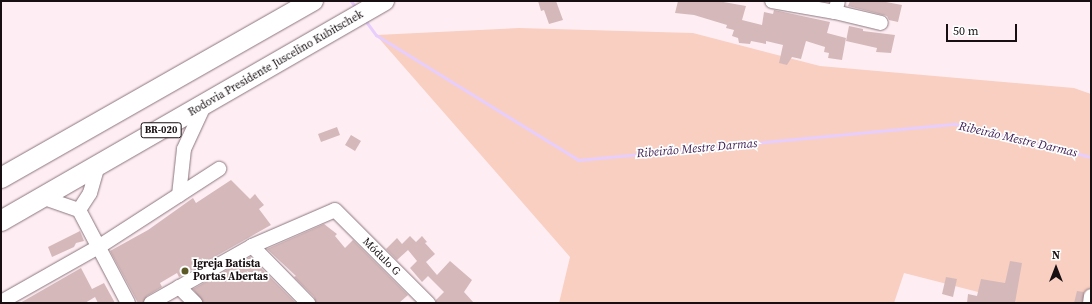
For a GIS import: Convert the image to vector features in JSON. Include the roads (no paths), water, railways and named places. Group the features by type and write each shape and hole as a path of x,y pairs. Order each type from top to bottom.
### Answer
{"highway":[{"path":"1,178 313,1"},
{"name":"Rodovia Presidente Juscelino Kubitschek","path":"1,221 97,168 378,4"}],"street":[{"path":"772,1 837,6 881,24"},
{"path":"179,195 184,149 204,106"},
{"path":"79,210 90,193 97,168"},
{"path":"1,302 100,246 219,169"},
{"path":"44,198 79,210 100,246 128,303"},
{"name":"Módulo G","path":"252,246 335,210 428,303"},
{"path":"151,303 252,246 308,303"},
{"path":"179,287 195,303"},
{"path":"1090,303 1091,296"}],"waterway":[{"name":"Ribeirão Mestre Darmas","path":"351,1 357,9"},
{"name":"Ribeirão Mestre Darmas","path":"365,20 376,35 578,160 955,124 1091,157"}],"place":[{"name":"Igreja Batista Portas Abertas","path":"185,271"}]}
